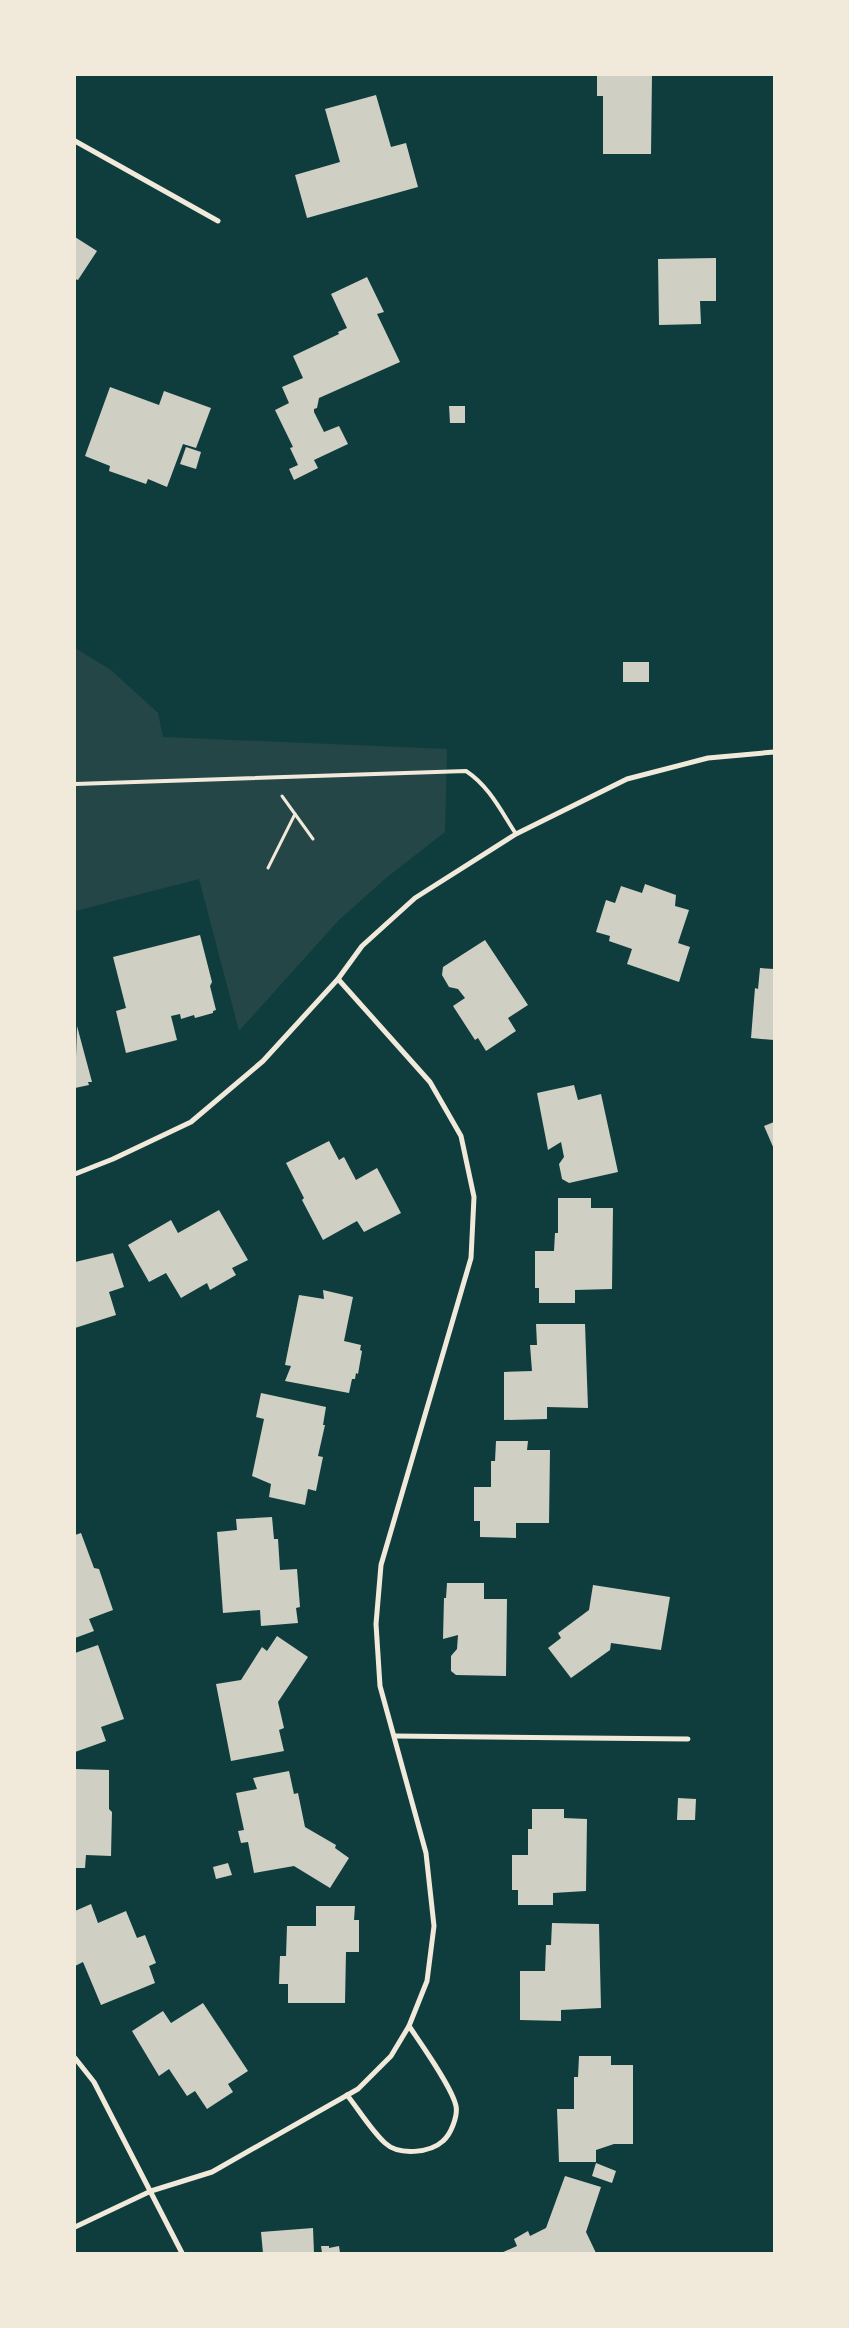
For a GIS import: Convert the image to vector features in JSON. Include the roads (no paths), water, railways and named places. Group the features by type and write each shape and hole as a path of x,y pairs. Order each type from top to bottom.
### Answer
{"street":[{"path":"75,141 218,221"},
{"path":"75,1174 113,1160 191,1122 263,1061 338,979 362,946 414,898 516,834 626,779 708,758 774,752"},
{"path":"75,2227 151,2190 212,2172 347,2095 364,2083 392,2056 410,2026 428,1981 434,1926 426,1853 380,1686 376,1624 381,1565 471,1258 474,1196 461,1136 430,1082 338,979"},
{"path":"395,1736 688,1739"},
{"path":"347,2095 386,2144 400,2150 415,2151 432,2147 444,2141 453,2124 456,2106 448,2088 410,2026"},
{"path":"75,2058 94,2082 182,2253"}],"lane":[{"path":"75,784 466,771 483,784 516,834"}]}
